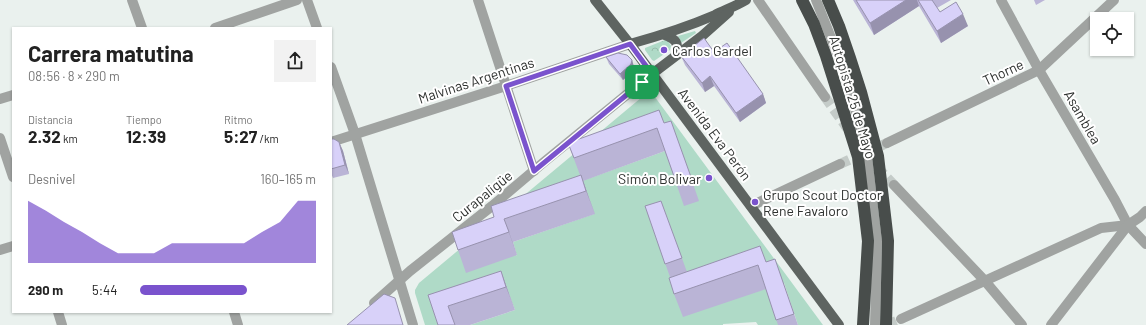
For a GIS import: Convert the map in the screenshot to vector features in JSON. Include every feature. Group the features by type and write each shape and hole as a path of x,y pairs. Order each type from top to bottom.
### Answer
{"highway":[{"name":"Autopista 25 de Mayo","path":"802,0 814,24 826,56 858,156 868,241 863,325"},
{"name":"Autopista 25 de Mayo","path":"828,0 853,65 878,156 888,241 886,325"}],"main road":[{"name":"Avenida Eva Perón","path":"595,0 630,44 839,325"},
{"path":"630,44 697,23 741,3"},
{"path":"652,74 702,36 741,3"},
{"path":"665,34 672,37 676,42 678,49 676,55"}],"street":[{"path":"132,0 142,27"},
{"path":"218,27 297,0"},
{"path":"307,0 317,27"},
{"path":"478,0 534,171"},
{"path":"758,0 825,97"},
{"path":"816,0 847,78 867,156 877,241 875,325"},
{"name":"Asamblea","path":"1001,0 1039,70 1128,225 1146,244"},
{"name":"Thorne","path":"887,143 1039,70 1114,0"},
{"name":"Malvinas Argentinas","path":"332,142 506,86 630,44"},
{"path":"332,70 355,134 412,325"},
{"name":"Curapaligüe","path":"365,310 652,74"},
{"path":"0,99 12,95"},
{"path":"0,138 12,174"},
{"path":"751,206 840,164"},
{"path":"894,185 985,281 1022,325"},
{"path":"1051,325 1128,225 1146,211"},
{"path":"901,319 1101,228 1128,225"},
{"path":"0,250 12,246"},
{"path":"58,313 62,325"},
{"path":"234,313 238,325"}],"green space":[{"path":"695,31 696,33 681,43 678,36"},
{"path":"665,40 668,41 671,46 670,50 654,61 652,60 645,48"},
{"path":"648,92 652,93 823,325 798,325 784,283 766,288 779,325 758,325 756,322 723,325 470,325 515,310 509,294 438,325 425,325 415,293 419,283","holes":["679,144 665,151 582,181","589,198 594,214 513,242 517,256 499,229"]}],"building":[{"path":"856,0 906,0 870,23"},
{"path":"918,0 932,0 940,12 956,2 963,14 937,31"},
{"path":"704,38 714,52 727,43 763,94 736,113 710,76 702,83 681,56"},
{"path":"618,53 627,55 632,60 631,64 620,74 606,57"},
{"path":"659,110 664,123 671,121 691,177 676,182 657,128 574,158 568,143"},
{"path":"332,139 339,142 345,165 332,169"},
{"path":"581,175 586,191 504,219 509,232 458,250 452,232 494,217 491,206"},
{"path":"661,201 682,258 665,264 645,206"},
{"path":"760,246 766,262 775,259 794,314 776,320 758,265 674,294 669,278"},
{"path":"501,271 506,287 448,306 455,325 438,325 428,295"},
{"path":"384,294 395,298 403,325 347,325"}],"tunnel":[{"path":"825,97 847,128"},
{"path":"840,164 887,143"},
{"path":"877,167 894,185"},
{"path":"887,325 901,319"}],"place":[{"name":"Carlos Gardel","path":"664,50"},
{"name":"Simón Bolivar","path":"709,178"},
{"name":"Grupo Scout Doctor Rene Favaloro","path":"755,202"}],"route":[{"path":"630,44 652,74 642,82 544,162 534,171 506,86 630,44"}]}
